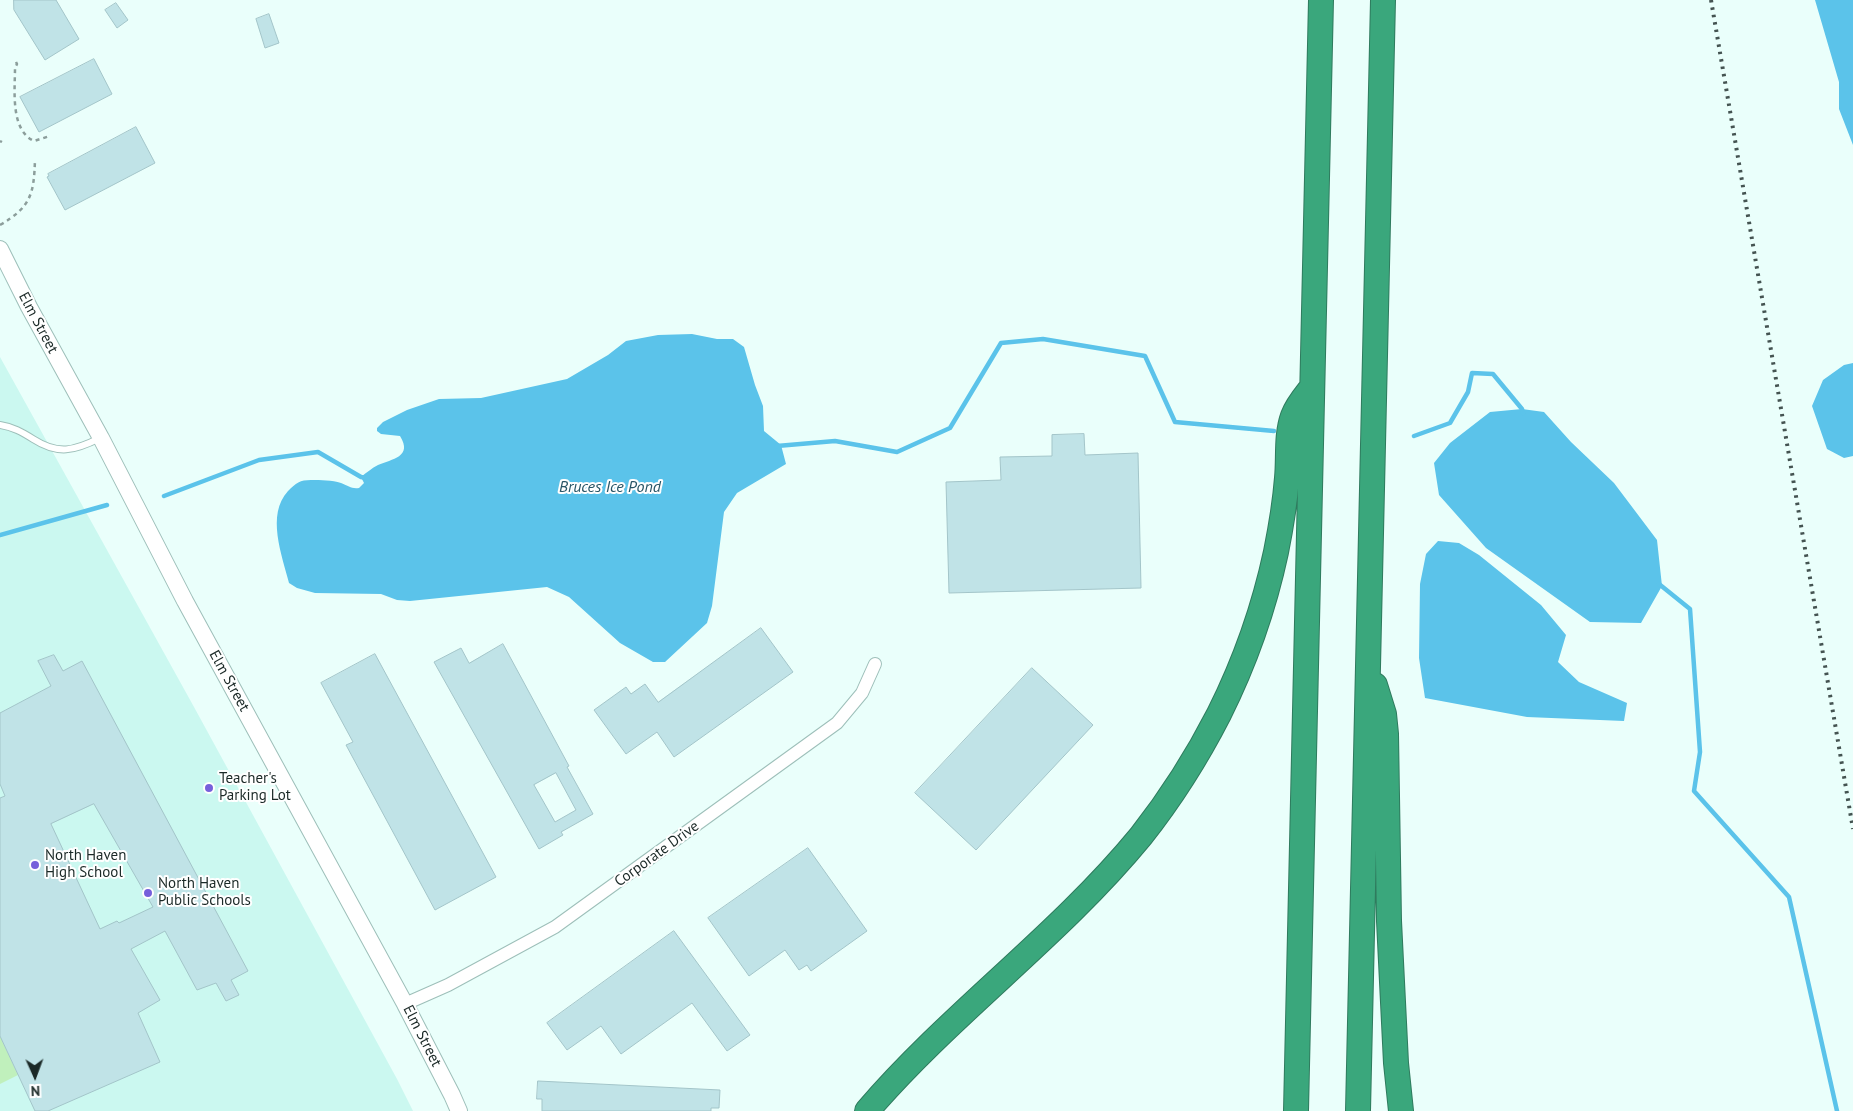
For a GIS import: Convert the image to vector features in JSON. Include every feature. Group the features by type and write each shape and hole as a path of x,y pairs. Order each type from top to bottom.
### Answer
{"highway":[{"path":"1296,1111 1321,0"},
{"path":"1358,1111 1383,0"},
{"path":"867,1111 902,1073 1108,872 1155,818 1187,771 1232,688 1255,628 1270,578 1282,518 1291,423 1298,406 1312,387"},
{"path":"1368,668 1381,706 1386,734 1389,921 1396,1063 1401,1111"}],"street":[{"name":"Elm Street","path":"0,249 194,618 405,1004 459,1111"},
{"name":"Corporate Drive","path":"405,1004 448,985 563,922 837,723 862,693 875,664"}],"lane":[{"path":"0,425 20,430 46,447 60,450 75,449 101,438"}],"path":[{"path":"16,62 16,107 23,132 34,141 50,136"},
{"path":"0,225 20,212 29,200 35,159"}],"shaded area":[{"name":"North Haven Public Schools","path":"0,357 194,707 413,1111 0,1111"}],"green space":[{"path":"0,1036 18,1075 0,1084"}],"water":[{"path":"1815,0 1853,0 1853,145 1839,109 1839,82"},
{"name":"Bruces Ice Pond","path":"692,334 717,339 733,339 744,347 763,406 764,431 781,445 786,464 737,493 724,512 712,606 707,623 665,662 653,662 620,643 569,597 547,587 410,601 397,600 381,594 315,593 297,588 289,583 278,536 277,523 281,501 293,486 298,482 304,481 330,481 352,488 359,488 364,483 361,477 376,466 395,459 404,449 400,436 381,434 377,431 377,428 383,422 407,410 439,399 481,398 567,379 608,355 626,341 658,335"},
{"path":"1853,363 1853,456 1844,458 1827,449 1812,406 1823,380 1844,365"},
{"path":"1522,409 1544,412 1571,442 1614,483 1657,540 1662,586 1641,623 1590,622 1486,548 1439,495 1434,463 1450,443 1490,412"},
{"path":"1438,541 1459,543 1479,555 1541,605 1566,635 1558,662 1579,682 1627,703 1624,721 1527,717 1425,698 1419,658 1420,584 1426,554"}],"building":[{"path":"14,0 56,0 79,39 45,60 14,10"},
{"path":"116,3 128,20 117,28 105,10"},
{"path":"269,14 279,43 265,48 256,19"},
{"path":"94,59 112,94 39,132 20,97"},
{"path":"136,127 155,163 65,210 47,177 49,176 48,174"},
{"path":"1084,434 1085,455 1138,453 1141,588 949,593 946,482 1001,480 1000,457 1052,456 1052,435"},
{"path":"761,628 793,672 674,757 657,732 626,754 594,710 626,687 631,694 645,684 658,702"},
{"path":"503,644 593,814 561,832 563,835 539,849 434,662 461,648 469,663","holes":["556,773 576,810 555,822 534,785"]},
{"path":"375,654 496,877 435,910 346,745 353,742 321,683"},
{"name":"North Haven High School","path":"54,655 63,671 82,661 248,971 231,980 239,995 226,1001 216,983 197,990 165,931 131,949 160,1000 138,1013 160,1062 48,1111 35,1111 0,1036 0,798 5,796 0,784 0,713 51,686 38,661","holes":["94,804 153,907 119,923 117,921 100,929 51,824"]},
{"path":"1032,668 1093,725 976,850 915,793"},
{"path":"808,848 867,931 811,971 807,965 799,970 785,950 749,976 708,918"},
{"path":"674,931 750,1035 727,1051 692,1003 621,1054 601,1026 567,1050 547,1023"},
{"path":"538,1081 720,1090 719,1108 711,1108 711,1111 542,1111 542,1099 537,1099"}],"waterway":[{"path":"777,446 835,441 897,452 950,428 1001,343 1043,339 1145,356 1175,422 1274,431"},
{"path":"1414,436 1450,423 1468,392 1472,373 1493,374 1522,409 1523,413"},
{"path":"164,496 259,460 318,452 361,477 367,478"},
{"path":"0,535 107,505"},
{"path":"1659,584 1690,609 1700,752 1694,791 1789,897 1837,1111"}],"railway":[{"path":"1711,0 1853,829"}],"place":[{"name":"Teacher's Parking Lot","path":"209,788"},
{"name":"North Haven High School","path":"35,865"},
{"name":"North Haven Public Schools","path":"148,893"}]}
